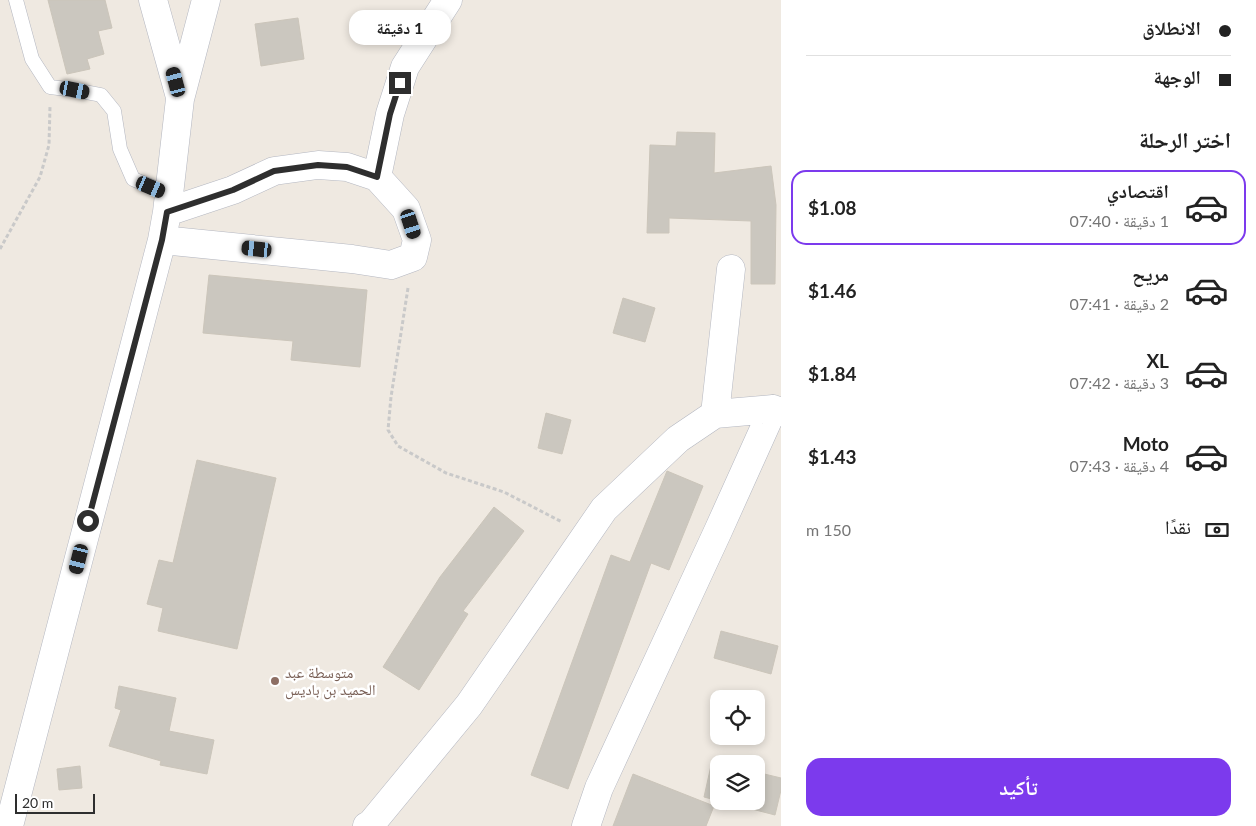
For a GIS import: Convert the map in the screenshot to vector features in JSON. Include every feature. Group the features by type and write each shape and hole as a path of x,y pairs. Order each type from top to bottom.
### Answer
{"street":[{"path":"153,0 180,99"},
{"path":"10,824 162,240 180,99 206,0"},
{"path":"377,177 390,114 405,68 448,0"},
{"path":"162,240 352,259 391,266 413,257 416,240 406,208 377,177 347,167 318,165 274,171 233,190 168,203"},
{"path":"715,414 731,269"},
{"path":"367,826 371,824 469,705 604,509 678,439 715,414 777,411 718,531 598,788 586,826"},
{"path":"0,785 10,824"}],"lane":[{"path":"16,0 32,59 50,87 101,95 114,111 120,149 133,179 168,203"}],"path":[{"path":"0,249 40,177 49,145 50,87"},
{"path":"413,257 391,397 388,430 398,446 446,472 504,492 586,534"}],"building":[{"path":"48,0 105,0 112,28 98,31 104,54 87,59 90,69 67,74"},
{"path":"298,18 304,59 261,66 255,24"},
{"path":"677,132 715,133 714,173 771,166 776,205 775,284 751,284 751,221 669,218 669,233 647,233 650,145 676,146"},
{"path":"209,275 367,290 360,367 291,360 293,341 203,333"},
{"path":"623,298 655,308 645,342 613,333"},
{"path":"546,413 571,420 562,454 538,448"},
{"path":"197,460 276,478 237,649 158,631 163,608 147,604 159,560 173,563"},
{"path":"667,471 703,486 669,570 651,563 568,789 531,775 611,555 630,562"},
{"path":"494,507 524,531 463,611 468,614 419,690 383,667 440,577"},
{"path":"721,631 778,646 771,674 714,658"},
{"path":"119,686 176,698 169,731 214,740 207,774 160,765 161,761 109,746 121,710 115,708"},
{"path":"80,766 82,788 59,790 57,769"},
{"path":"710,770 710,799 704,797"},
{"path":"633,774 710,804 710,810 712,810 706,826 613,826"},
{"path":"765,774 781,778 781,790 775,815 756,810 765,810"}],"place":[{"name":"متوسطة عبد الحميد بن باديس","path":"275,681"}],"route":[{"path":"88,521 162,240 167,212 233,190 274,171 318,165 347,167 377,177 390,114 400,83"}]}
